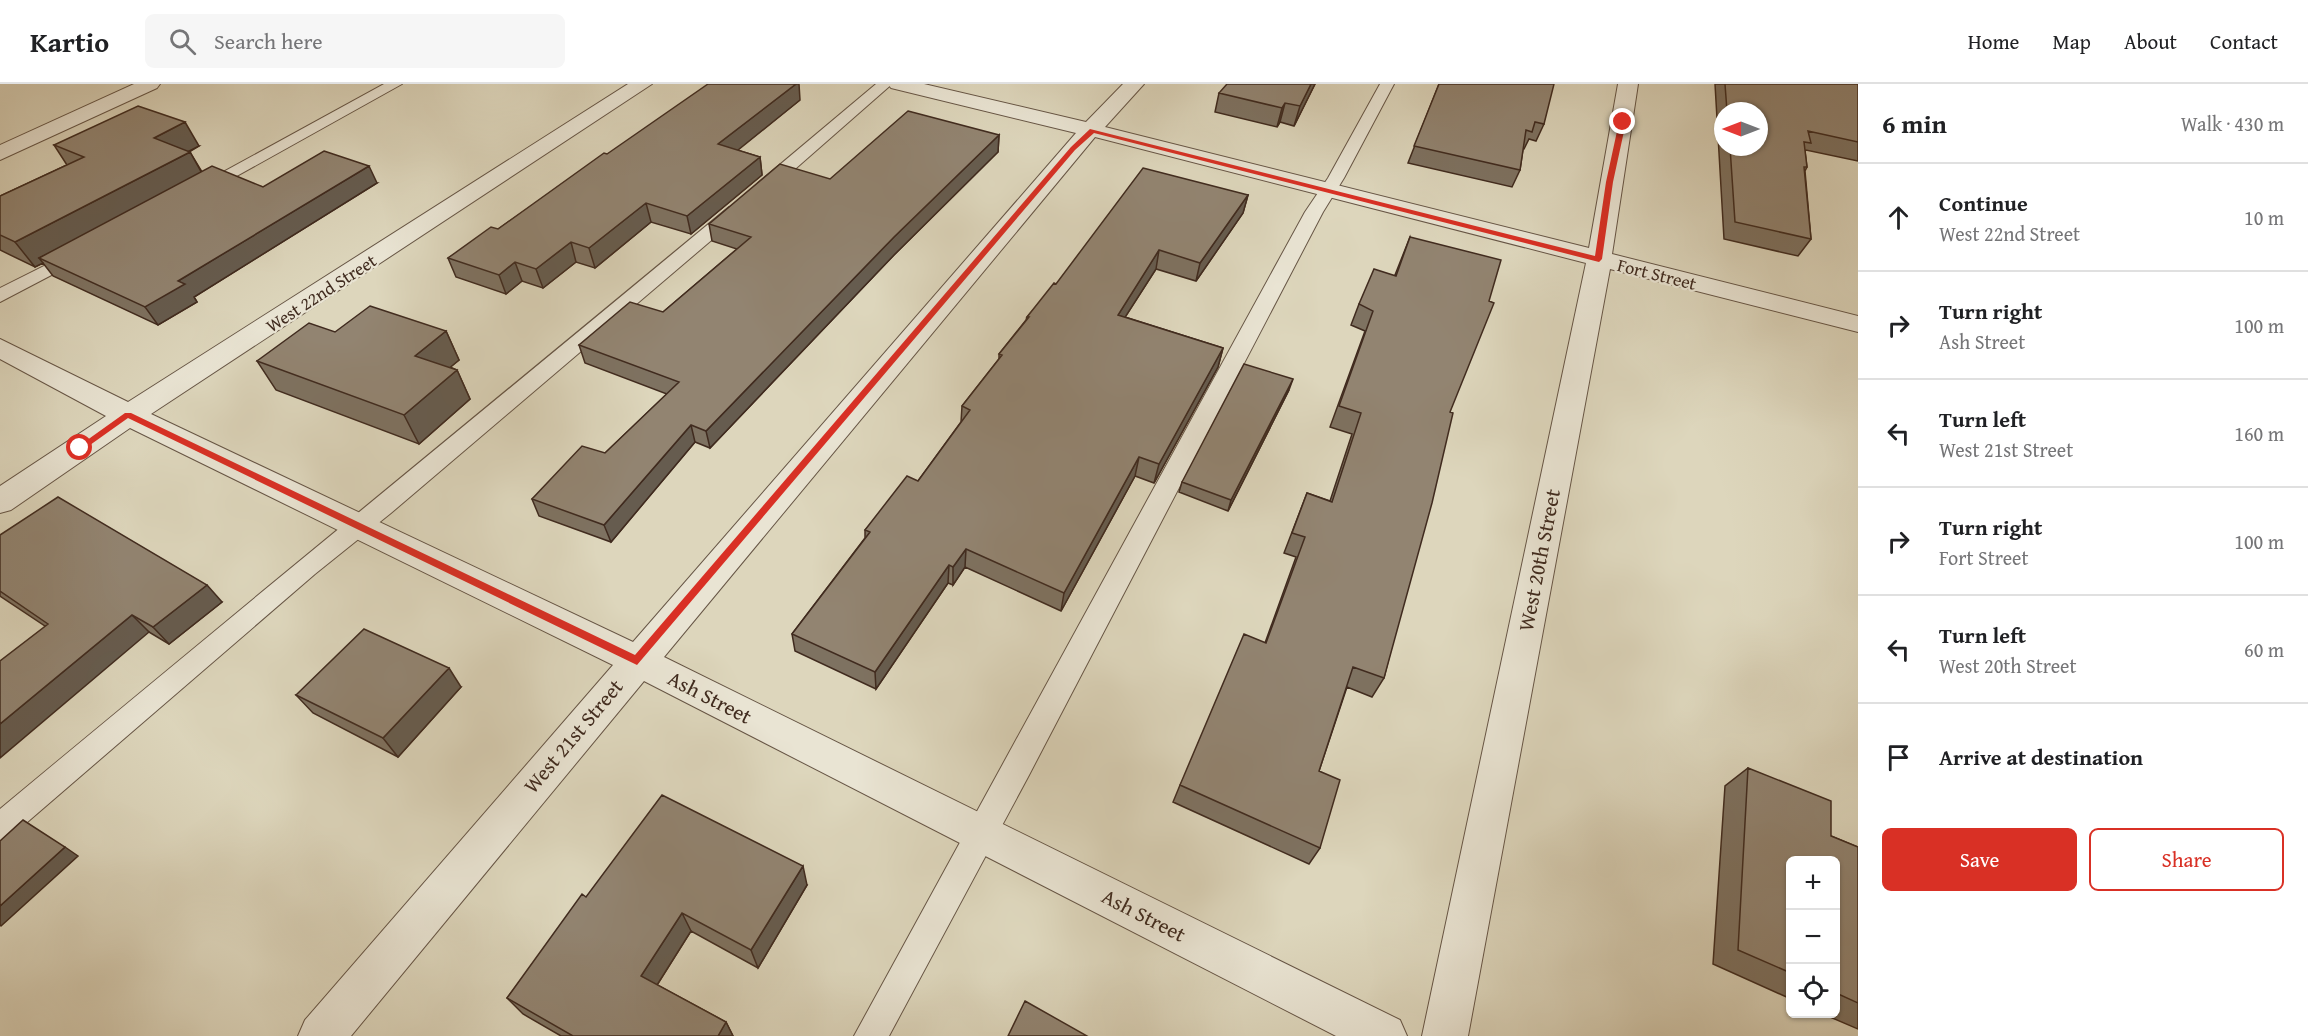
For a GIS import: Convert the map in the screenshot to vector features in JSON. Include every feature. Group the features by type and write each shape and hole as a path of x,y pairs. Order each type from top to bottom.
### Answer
{"street":[{"path":"0,153 150,84"},
{"name":"West 22nd Street","path":"0,502 128,415 165,394 642,84"},
{"name":"Fort Street","path":"898,84 1092,130 1858,324"},
{"name":"West 21st Street","path":"321,1036 637,660 1073,148 1134,84"},
{"name":"West 20th Street","path":"1445,1036 1599,259 1628,84"},
{"name":"Ash Street","path":"0,348 128,415 637,660 1384,1036"}],"lane":[{"path":"187,196 395,84"},
{"path":"0,827 885,84"},
{"path":"871,1036 1314,212 1387,84"},
{"path":"0,296 94,246"}],"building":[{"path":"708,84 796,84 718,144 760,157 687,216 646,203 589,248 571,242 536,269 515,262 499,275 448,258 491,227 498,229 604,153 607,154"},
{"path":"1227,84 1311,84 1300,106 1285,103 1282,108 1219,93"},
{"path":"1439,84 1554,84 1544,124 1535,122 1532,132 1526,130 1520,170 1414,146"},
{"path":"1725,84 1858,84 1858,142 1808,131 1811,143 1804,142 1811,239 1735,222 1731,156 1768,156 1768,102 1726,102"},
{"path":"138,106 185,122 154,138 190,152 15,242 0,235 0,196 84,157 54,145"},
{"path":"908,111 999,135 894,237 706,431 691,425 604,525 532,499 582,446 605,453 679,382 579,345 630,302 663,312 751,237 709,224 780,164 830,179"},
{"path":"324,151 369,166 178,281 185,284 145,307 39,258 212,166 263,187"},
{"path":"1143,168 1248,195 1200,263 1159,250 1118,315 1223,348 1159,464 1139,457 1064,593 966,549 953,567 949,565 875,672 792,634 870,532 865,530 907,476 918,481 970,410 962,406 1002,355 999,354 1054,283 1056,284"},
{"path":"1410,237 1501,260 1489,301 1494,303 1450,412 1453,413 1432,503 1384,678 1353,667 1319,771 1340,780 1320,848 1180,785 1244,634 1266,643 1305,537 1292,533 1307,493 1332,502 1361,413 1339,406 1373,311 1359,304 1374,269 1396,276"},
{"path":"370,306 446,331 415,356 457,370 404,415 257,361 309,323 335,332"},
{"path":"1244,364 1293,379 1231,500 1182,482"},
{"path":"58,497 207,585 153,627 132,615 0,724 0,661 48,624 0,591 0,535"},
{"path":"364,629 449,668 383,738 296,695"},
{"path":"1748,768 1831,801 1831,836 1858,847 1858,1003 1840,995 1840,856 1786,856 1786,971 1738,950"},
{"path":"662,795 803,866 751,950 682,913 641,976 726,1022 718,1036 573,1036 507,998 582,894 586,897"},
{"path":"23,820 65,847 0,906 0,841"},
{"path":"1025,1001 1087,1036 1008,1036"}],"route":[{"path":"80,448 128,415 637,660 1073,148 1092,130 1599,259 1610,182 1623,122"}]}
